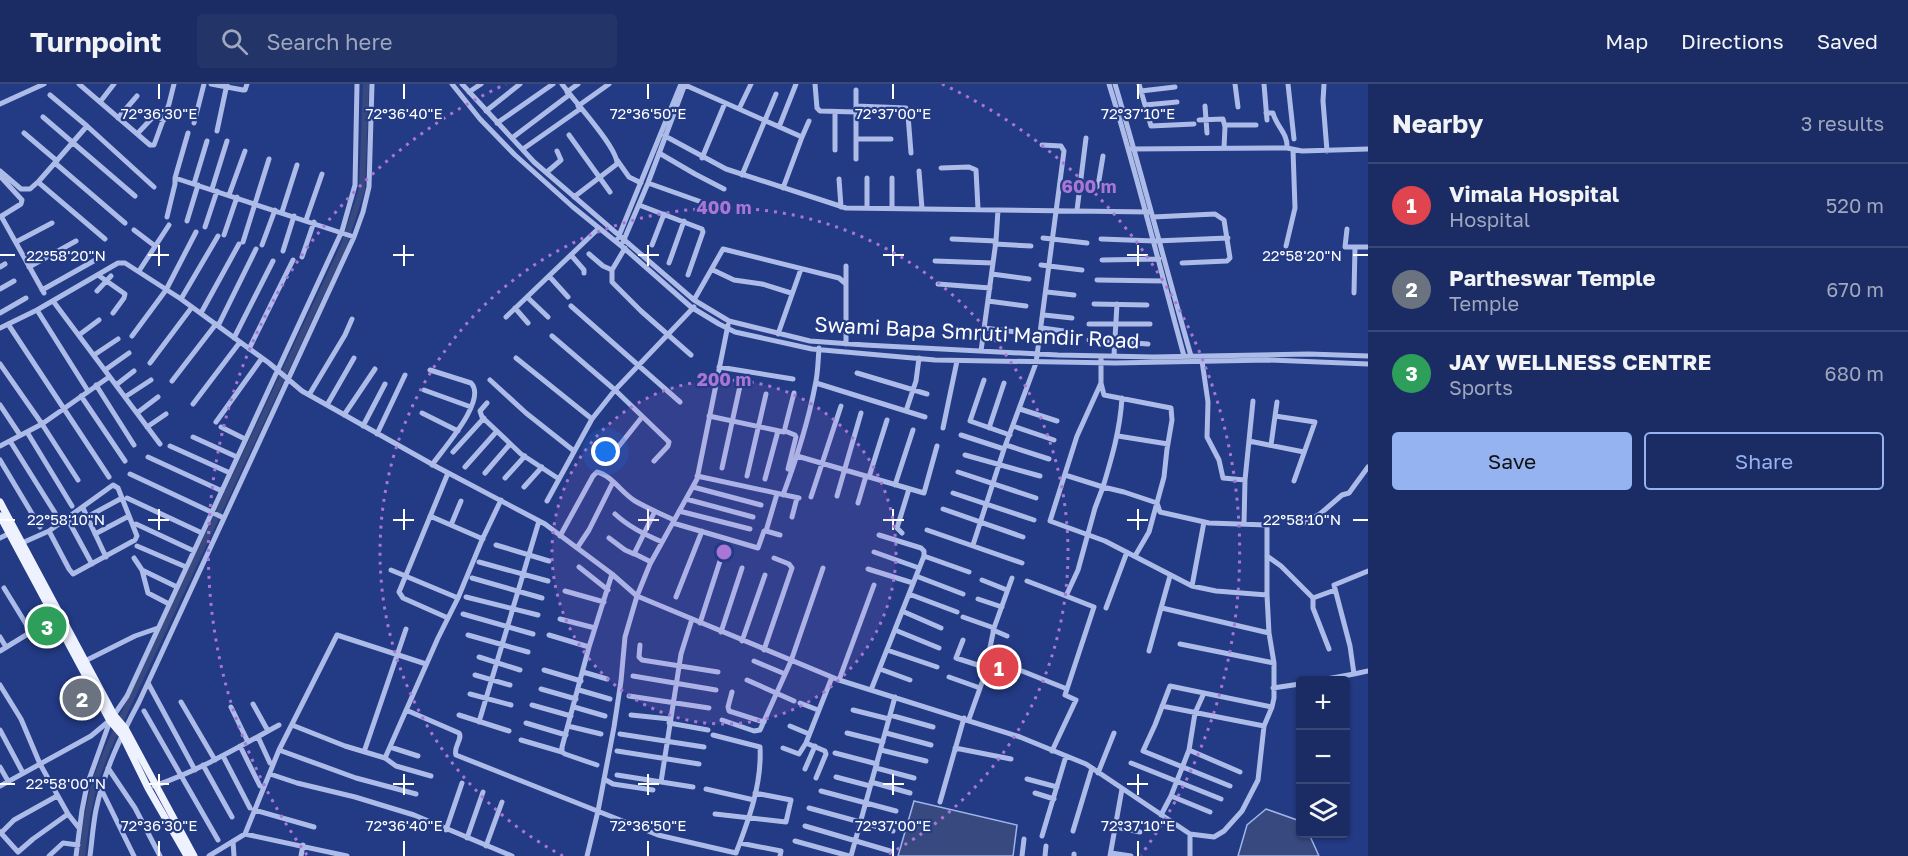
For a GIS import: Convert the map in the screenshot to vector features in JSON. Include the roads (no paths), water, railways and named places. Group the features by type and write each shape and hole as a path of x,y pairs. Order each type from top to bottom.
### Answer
{"main road":[{"path":"0,502 12,532 57,616 114,720 156,785 194,856"},
{"path":"0,516 22,543 57,616"},
{"path":"123,732 148,788 187,856"}],"street":[{"path":"0,104 44,84"},
{"path":"81,84 150,145 154,145 164,120 174,84"},
{"path":"100,102 114,84"},
{"path":"194,123 204,84"},
{"path":"211,84 245,90 247,84"},
{"path":"76,856 87,785 114,720 342,231 355,185 357,84"},
{"path":"90,856 100,789 123,732 224,518 363,212 369,187 372,84"},
{"path":"452,84 480,119 515,155 573,207 622,243 693,308 727,328 768,340 819,350 957,361 1101,363 1202,359 1368,364"},
{"name":"Swami Bapa Smruti Mandir Road","path":"462,84 512,138 622,243 696,301 729,321 778,334 820,342 846,344 1038,354 1188,356 1202,359 1309,354 1368,356"},
{"path":"469,92 481,84"},
{"path":"486,111 520,84"},
{"path":"497,123 553,84"},
{"path":"562,84 610,146 629,177 707,204"},
{"path":"512,138 578,84"},
{"path":"524,149 609,84"},
{"path":"622,243 639,205 645,183 659,153 684,84"},
{"path":"684,84 802,138"},
{"path":"684,84 622,243 611,278 617,288 691,355"},
{"path":"739,109 751,84"},
{"path":"779,127 796,84"},
{"path":"815,84 817,108 823,112 906,108 911,153"},
{"path":"1109,84 1131,148"},
{"path":"1114,84 1188,356"},
{"path":"1139,84 1151,126 1200,121 1256,125"},
{"path":"1235,84 1238,107"},
{"path":"1264,84 1267,120"},
{"path":"1286,136 1294,136 1288,84"},
{"path":"1324,84 1327,151"},
{"path":"217,131 227,86"},
{"path":"1141,91 1175,87"},
{"path":"856,90 856,159"},
{"path":"742,175 776,93"},
{"path":"50,95 154,187"},
{"path":"118,118 137,96"},
{"path":"1145,105 1177,102"},
{"path":"702,158 725,103"},
{"path":"1200,121 1205,106"},
{"path":"1223,111 1224,148"},
{"path":"835,112 836,150"},
{"path":"1266,113 1273,113 1286,136 1290,149 1295,208 1286,246"},
{"path":"137,134 153,116 164,120"},
{"path":"43,117 135,196"},
{"path":"783,188 809,121"},
{"path":"1200,121 1208,133"},
{"path":"0,171 21,189 30,189 87,126"},
{"path":"24,133 125,223"},
{"path":"167,217 188,133"},
{"path":"569,135 610,192"},
{"path":"665,136 702,158 742,175 841,207 1058,209 1215,214 1224,220 1230,258 1227,261 1182,263"},
{"path":"1077,210 1086,138"},
{"path":"856,139 891,139"},
{"path":"187,221 207,141"},
{"path":"205,227 227,141"},
{"path":"973,544 1038,354 1064,150 1061,146 1042,145"},
{"path":"1131,148 1327,151 1368,149"},
{"path":"229,195 245,151"},
{"path":"547,172 561,160 556,152"},
{"path":"659,153 724,189"},
{"path":"1079,187 1093,189 1098,186 1102,156"},
{"path":"201,314 241,243 269,159"},
{"path":"574,197 617,164 617,160"},
{"path":"282,212 297,165"},
{"path":"941,168 969,167 976,170 978,209"},
{"path":"919,171 922,209"},
{"path":"306,220 321,174"},
{"path":"1,178 22,200 21,204 1,216 43,292 99,258"},
{"path":"175,178 354,236"},
{"path":"867,178 867,208"},
{"path":"892,178 892,208"},
{"path":"839,179 841,207"},
{"path":"38,182 105,239"},
{"path":"181,299 221,236 237,197"},
{"path":"639,205 700,227 703,232 688,275"},
{"path":"262,244 275,210"},
{"path":"981,351 996,242 998,210"},
{"path":"652,245 664,214"},
{"path":"283,251 294,216"},
{"path":"669,263 684,221"},
{"path":"302,257 314,222"},
{"path":"16,242 52,223"},
{"path":"139,271 169,225"},
{"path":"506,317 599,228"},
{"path":"1347,229 1345,247 1368,247"},
{"path":"134,230 155,246"},
{"path":"132,336 166,290 196,232"},
{"path":"952,238 1031,246"},
{"path":"1043,238 1087,243"},
{"path":"1101,239 1157,241 1228,238"},
{"path":"1157,241 1164,281 1188,356"},
{"path":"29,267 76,242"},
{"path":"1354,293 1355,247"},
{"path":"172,381 217,325 256,249"},
{"path":"547,501 592,419 615,390 693,308 723,249 839,278 846,284"},
{"path":"589,254 603,266 612,270"},
{"path":"571,255 584,273"},
{"path":"1102,260 1159,259"},
{"path":"249,349 292,260"},
{"path":"194,404 237,340 273,261"},
{"path":"935,261 993,262"},
{"path":"0,328 37,310 121,262 181,299 309,395 432,465 539,521 612,574 637,596 839,680 1020,737 1066,756 1092,768 1190,834 1214,837 1224,831 1242,811 1258,780 1263,726 1272,707 1274,663 1266,596 1267,525 1204,522 1160,512 1157,503"},
{"path":"1041,265 1082,270"},
{"path":"846,266 846,344"},
{"path":"778,334 801,269"},
{"path":"713,270 734,280 762,284 792,293"},
{"path":"992,274 1029,279"},
{"path":"98,275 109,279 125,294 113,313"},
{"path":"549,276 568,297"},
{"path":"98,291 109,279"},
{"path":"1097,280 1164,281"},
{"path":"0,289 14,281"},
{"path":"938,284 990,288"},
{"path":"1047,292 1074,295"},
{"path":"527,297 548,317"},
{"path":"0,313 26,298"},
{"path":"53,301 160,444"},
{"path":"988,301 1026,306"},
{"path":"1094,304 1147,305"},
{"path":"1114,355 1117,304"},
{"path":"570,306 680,402"},
{"path":"150,363 192,307"},
{"path":"515,308 528,323"},
{"path":"37,310 88,391"},
{"path":"1044,315 1071,318"},
{"path":"309,395 352,319"},
{"path":"79,335 99,320"},
{"path":"594,856 587,855 604,779 621,681 625,637 637,596 651,562 698,476 729,321"},
{"path":"8,324 109,477"},
{"path":"1089,324 1150,324"},
{"path":"984,328 1016,332"},
{"path":"1042,328 1071,332"},
{"path":"552,336 615,390 669,441 668,446 654,461"},
{"path":"94,355 118,339"},
{"path":"1089,340 1148,344"},
{"path":"560,536 596,473 604,474 636,501 674,521 756,548 759,547 797,456 816,383 820,342"},
{"path":"105,370 129,353"},
{"path":"1101,355 1101,383 1104,394 1171,408 1172,420 1164,477 1149,532 1134,556"},
{"path":"216,422 262,358"},
{"path":"327,405 354,358"},
{"path":"516,358 592,419"},
{"path":"906,411 916,381 919,358"},
{"path":"1202,359 1208,402 1208,437 1219,460 1223,478 1245,480"},
{"path":"943,428 957,361"},
{"path":"0,364 78,480"},
{"path":"719,367 794,379"},
{"path":"344,415 375,369"},
{"path":"430,370 471,383 474,386 475,397 458,430 432,465"},
{"path":"116,385 134,371"},
{"path":"856,373 927,394"},
{"path":"377,434 405,375"},
{"path":"0,446 42,424 109,377"},
{"path":"125,397 151,380"},
{"path":"490,380 573,451"},
{"path":"984,380 970,421 1010,435"},
{"path":"816,383 925,417"},
{"path":"988,428 1004,383"},
{"path":"1101,383 1086,414 1050,521 1126,552 1192,586 1266,596"},
{"path":"363,426 385,384"},
{"path":"96,385 134,445"},
{"path":"722,468 740,386"},
{"path":"424,390 471,407"},
{"path":"765,479 794,393"},
{"path":"747,476 766,394"},
{"path":"81,396 125,461"},
{"path":"136,413 158,397"},
{"path":"1066,596 1078,570 1118,436 1122,398"},
{"path":"1244,524 1245,480 1253,401"},
{"path":"1271,445 1277,402"},
{"path":"487,403 480,411 481,415 510,444 559,479"},
{"path":"0,405 20,435"},
{"path":"811,497 841,406"},
{"path":"1020,409 1057,421"},
{"path":"422,413 458,430"},
{"path":"837,496 861,413"},
{"path":"147,427 166,414"},
{"path":"709,416 733,419 795,435 788,469"},
{"path":"1275,416 1315,422 1294,481"},
{"path":"615,451 642,417"},
{"path":"453,452 484,418"},
{"path":"858,503 887,420"},
{"path":"1013,426 1054,440"},
{"path":"220,427 245,439"},
{"path":"896,485 913,430"},
{"path":"465,467 497,431"},
{"path":"27,432 72,506"},
{"path":"961,435 1048,459"},
{"path":"193,436 237,457"},
{"path":"1118,436 1168,444"},
{"path":"10,441 57,516"},
{"path":"1249,441 1304,452"},
{"path":"485,473 510,444"},
{"path":"170,446 230,473"},
{"path":"797,456 924,493 937,446"},
{"path":"964,454 1040,476"},
{"path":"505,478 525,456"},
{"path":"148,457 222,490"},
{"path":"0,460 40,527"},
{"path":"524,487 542,467"},
{"path":"1304,523 1320,514 1342,495 1349,493 1368,467"},
{"path":"958,472 1036,498"},
{"path":"448,473 399,592 399,595 448,618"},
{"path":"130,474 224,518"},
{"path":"1065,475 1157,503"},
{"path":"698,476 798,498 792,517"},
{"path":"577,548 589,530 613,482"},
{"path":"22,543 49,531 113,485 125,498 136,539 76,574 71,573 49,531"},
{"path":"693,486 761,505"},
{"path":"902,533 897,528 909,489"},
{"path":"953,493 1034,520"},
{"path":"125,498 202,533"},
{"path":"87,518 125,498"},
{"path":"686,499 753,518"},
{"path":"385,758 501,500"},
{"path":"451,525 461,501"},
{"path":"83,508 106,556"},
{"path":"943,509 1023,537"},
{"path":"635,554 655,511"},
{"path":"679,511 750,529"},
{"path":"615,514 625,524 662,542"},
{"path":"95,534 129,516"},
{"path":"430,516 483,539"},
{"path":"67,518 92,564"},
{"path":"479,722 539,521"},
{"path":"1192,586 1204,522"},
{"path":"136,524 194,551"},
{"path":"927,530 973,544 1022,563"},
{"path":"676,597 702,531"},
{"path":"766,531 780,535"},
{"path":"0,538 12,532"},
{"path":"871,690 924,556 921,548 879,535"},
{"path":"609,538 625,550 651,562"},
{"path":"496,545 549,561"},
{"path":"136,546 186,567"},
{"path":"874,552 919,568"},
{"path":"1106,608 1126,552"},
{"path":"924,556 969,572"},
{"path":"1267,556 1281,566 1313,598 1313,608 1329,649"},
{"path":"134,558 142,570 148,593 169,604"},
{"path":"700,623 721,558"},
{"path":"764,650 792,568 791,564 774,558"},
{"path":"479,562 548,581"},
{"path":"579,567 608,590"},
{"path":"721,632 742,567"},
{"path":"722,720 760,730 791,661 823,567"},
{"path":"868,568 913,583"},
{"path":"142,570 177,587"},
{"path":"391,570 458,598"},
{"path":"1354,674 1350,646 1334,585 1367,573"},
{"path":"562,752 589,647 612,574"},
{"path":"742,641 765,575"},
{"path":"916,576 963,594"},
{"path":"1149,651 1170,576"},
{"path":"472,578 542,598"},
{"path":"940,802 955,748 987,668 987,657 994,629 1011,578"},
{"path":"982,580 1007,590"},
{"path":"1027,581 1094,606 1065,695 1076,700 1052,751"},
{"path":"839,680 874,585"},
{"path":"4,588 31,632"},
{"path":"1313,598 1335,590"},
{"path":"565,591 604,602"},
{"path":"909,594 957,612"},
{"path":"466,597 538,615"},
{"path":"978,598 1002,607"},
{"path":"1162,608 1269,633"},
{"path":"902,611 941,628"},
{"path":"463,614 533,634"},
{"path":"0,651 57,616"},
{"path":"963,617 1007,636"},
{"path":"560,619 595,628"},
{"path":"661,782 681,654 692,619"},
{"path":"83,663 135,636 158,628"},
{"path":"364,752 406,629"},
{"path":"895,630 939,648"},
{"path":"245,834 252,809 270,774 279,750 337,635 426,664"},
{"path":"468,635 528,652"},
{"path":"549,635 589,647"},
{"path":"0,637 6,647"},
{"path":"963,640 956,657 987,668"},
{"path":"1180,644 1274,663"},
{"path":"640,645 640,660 718,672"},
{"path":"887,650 937,667"},
{"path":"479,657 520,670"},
{"path":"754,661 785,674"},
{"path":"880,669 910,680"},
{"path":"1017,669 1067,689"},
{"path":"544,670 581,681"},
{"path":"1345,676 1368,671"},
{"path":"583,672 607,679"},
{"path":"475,675 510,685"},
{"path":"633,676 716,690"},
{"path":"783,748 799,754 806,743 831,677"},
{"path":"949,677 980,688"},
{"path":"747,680 818,710"},
{"path":"148,682 195,770"},
{"path":"0,685 21,719 40,764 57,796 80,828"},
{"path":"1274,688 1296,685"},
{"path":"1230,786 1143,751 1170,686 1272,707"},
{"path":"542,689 576,699"},
{"path":"579,690 610,699"},
{"path":"732,692 729,711 764,722"},
{"path":"1161,815 1189,750 1195,713 1204,693"},
{"path":"470,694 511,705"},
{"path":"629,696 709,708"},
{"path":"795,841 850,856 895,697"},
{"path":"181,702 215,760"},
{"path":"254,704 268,731"},
{"path":"532,705 571,716"},
{"path":"1162,706 1263,726"},
{"path":"231,707 248,742"},
{"path":"574,707 605,716"},
{"path":"406,710 459,733 456,755 658,835 736,855 754,800 761,764 760,747 713,735"},
{"path":"854,710 933,727"},
{"path":"144,711 218,840"},
{"path":"459,715 509,731"},
{"path":"631,715 708,730"},
{"path":"0,786 91,736 114,720"},
{"path":"526,723 566,735"},
{"path":"148,788 182,777 279,725"},
{"path":"292,725 385,758 396,766 431,776"},
{"path":"568,726 601,734"},
{"path":"790,726 809,734"},
{"path":"0,730 23,773"},
{"path":"847,733 883,742"},
{"path":"886,733 931,745"},
{"path":"1098,772 1114,733"},
{"path":"620,734 704,747"},
{"path":"258,737 270,763"},
{"path":"521,740 597,765"},
{"path":"806,743 825,751 816,778"},
{"path":"240,746 260,786"},
{"path":"805,769 815,746"},
{"path":"390,747 418,756"},
{"path":"955,748 1011,759"},
{"path":"279,750 356,778 417,794"},
{"path":"881,750 927,761"},
{"path":"1189,750 1240,772"},
{"path":"617,752 699,764"},
{"path":"835,753 914,778"},
{"path":"223,756 252,809 314,827"},
{"path":"1042,836 1066,756"},
{"path":"1131,763 1221,799"},
{"path":"203,765 232,817"},
{"path":"0,767 8,781"},
{"path":"108,768 135,808 160,856"},
{"path":"1073,831 1092,768"},
{"path":"270,774 414,815 512,856"},
{"path":"617,775 693,787"},
{"path":"836,777 910,793"},
{"path":"604,779 613,784 653,790"},
{"path":"1027,779 1057,787"},
{"path":"446,830 462,783"},
{"path":"100,789 134,856"},
{"path":"706,789 754,800"},
{"path":"1122,789 1111,854 1131,856"},
{"path":"821,791 896,811"},
{"path":"467,838 483,792"},
{"path":"715,814 786,822 791,800 755,793"},
{"path":"1035,793 1054,799"},
{"path":"57,796 14,820 0,833 18,852 68,814"},
{"path":"1171,796 1210,812"},
{"path":"486,846 502,802"},
{"path":"809,808 893,831"},
{"path":"805,826 890,851"},
{"path":"1115,827 1140,832"},
{"path":"209,856 245,834 347,856"},
{"path":"1190,834 1190,856"},
{"path":"1022,856 1024,839"},
{"path":"233,841 234,856"},
{"path":"49,856 63,843 78,845"},
{"path":"740,843 781,850 780,856"},
{"path":"301,856 303,845"},
{"path":"1045,856 1046,846"}],"water":[{"path":"914,801 1017,825 1013,856 898,856"},
{"path":"1266,809 1296,820 1296,838 1311,838 1319,856 1238,856 1247,825"}],"waterway":[{"path":"82,856 95,781 108,748 344,245 362,189 366,84"}],"place":[{"name":"JAY WELLNESS CENTRE","path":"47,626"},
{"name":"Vimala Hospital","path":"999,667"},
{"name":"Partheswar Temple","path":"82,698"}]}
